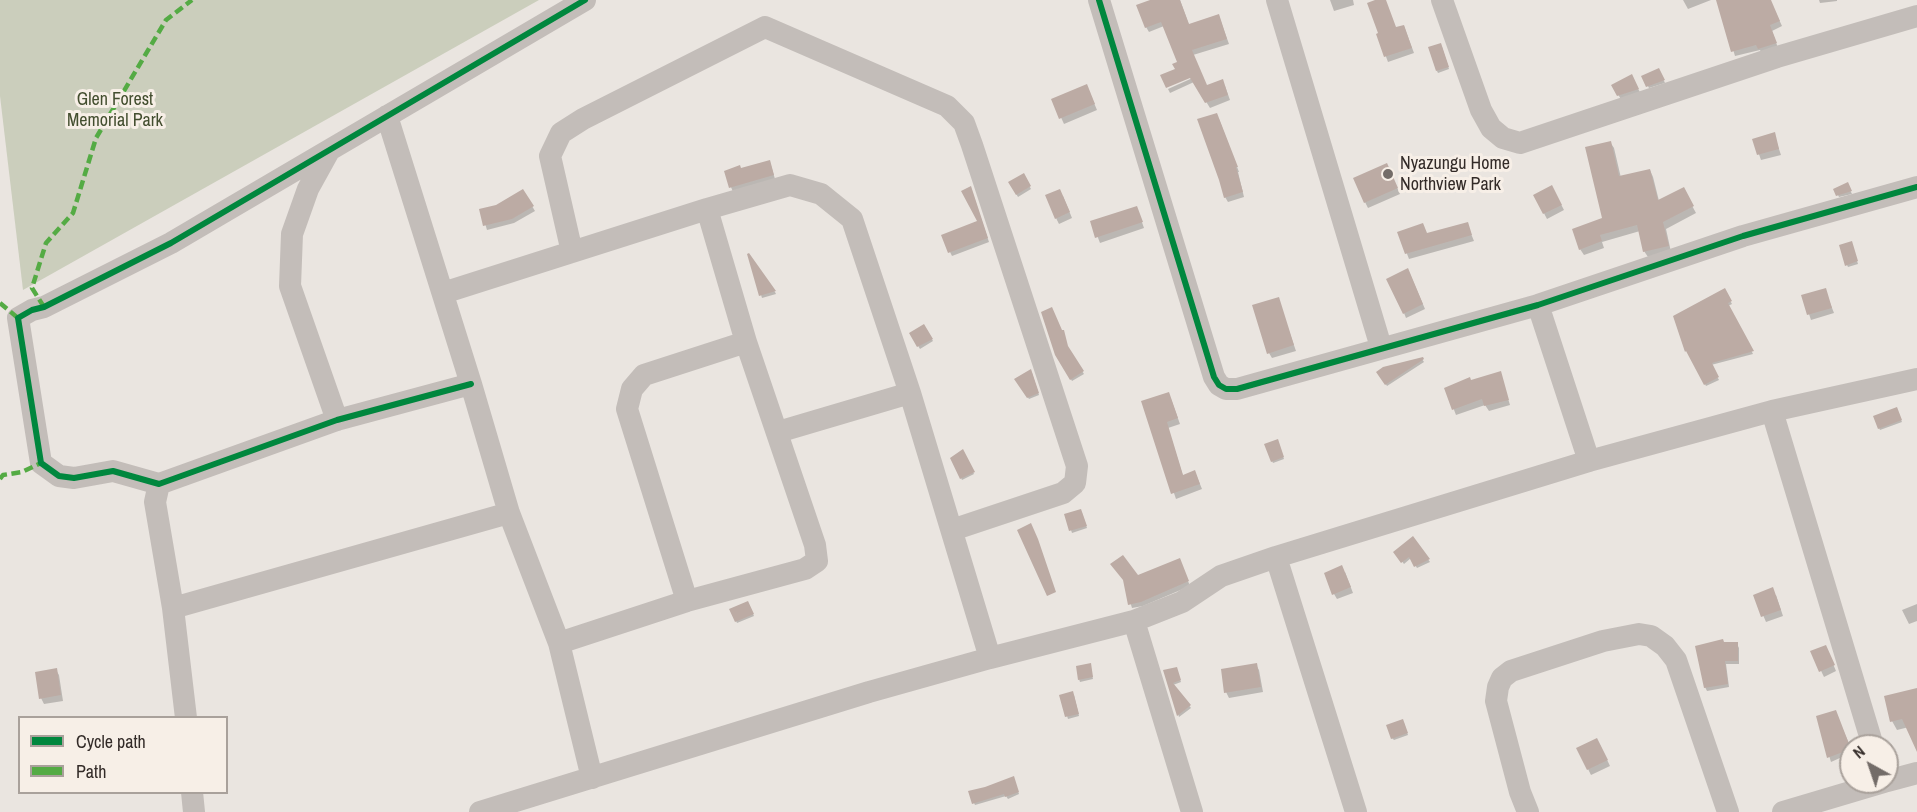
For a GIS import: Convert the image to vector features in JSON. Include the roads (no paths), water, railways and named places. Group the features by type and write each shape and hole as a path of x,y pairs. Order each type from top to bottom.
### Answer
{"street":[{"path":"471,384 337,420 159,484 113,471 74,478 59,476 41,462 18,318 171,243 585,0"},
{"path":"1099,0 1214,377 1219,385 1226,389 1237,389 1538,305 1743,236 1917,187"},
{"path":"1277,0 1381,347"},
{"path":"1442,0 1480,110 1491,128 1503,138 1520,143 1777,57 1917,16"},
{"path":"572,252 550,156 561,134 583,119 765,27 947,106 964,123 972,144 1077,466 1075,483 1063,493 952,530"},
{"path":"387,116 509,513 559,643 592,778"},
{"path":"330,149 308,189 292,234 290,286 337,420"},
{"path":"443,293 790,185 820,194 852,219 910,393 990,658"},
{"path":"559,643 687,601 805,568 817,561 815,545 746,342 707,209"},
{"path":"1538,305 1589,461"},
{"path":"687,601 627,409 632,390 644,375 746,342"},
{"path":"480,812 869,692 1134,621 1182,602 1221,576 1589,461 1772,411 1917,379"},
{"path":"778,432 910,393"},
{"path":"1772,411 1869,734"},
{"path":"159,484 155,502 173,608 186,716"},
{"path":"173,608 509,513"},
{"path":"1276,557 1356,812"},
{"path":"1134,621 1192,812"},
{"path":"1528,812 1520,792 1496,701 1502,678 1511,671 1603,641 1639,634 1651,636 1665,646 1676,660 1728,812"},
{"path":"1899,778 1917,773"},
{"path":"192,794 194,812"},
{"path":"1783,812 1845,794"}],"place":[{"name":"Nyazungu Home Northview Park","path":"1388,174"}],"park label":[{"name":"Glen Forest Memorial Park","path":"115,110"}]}
